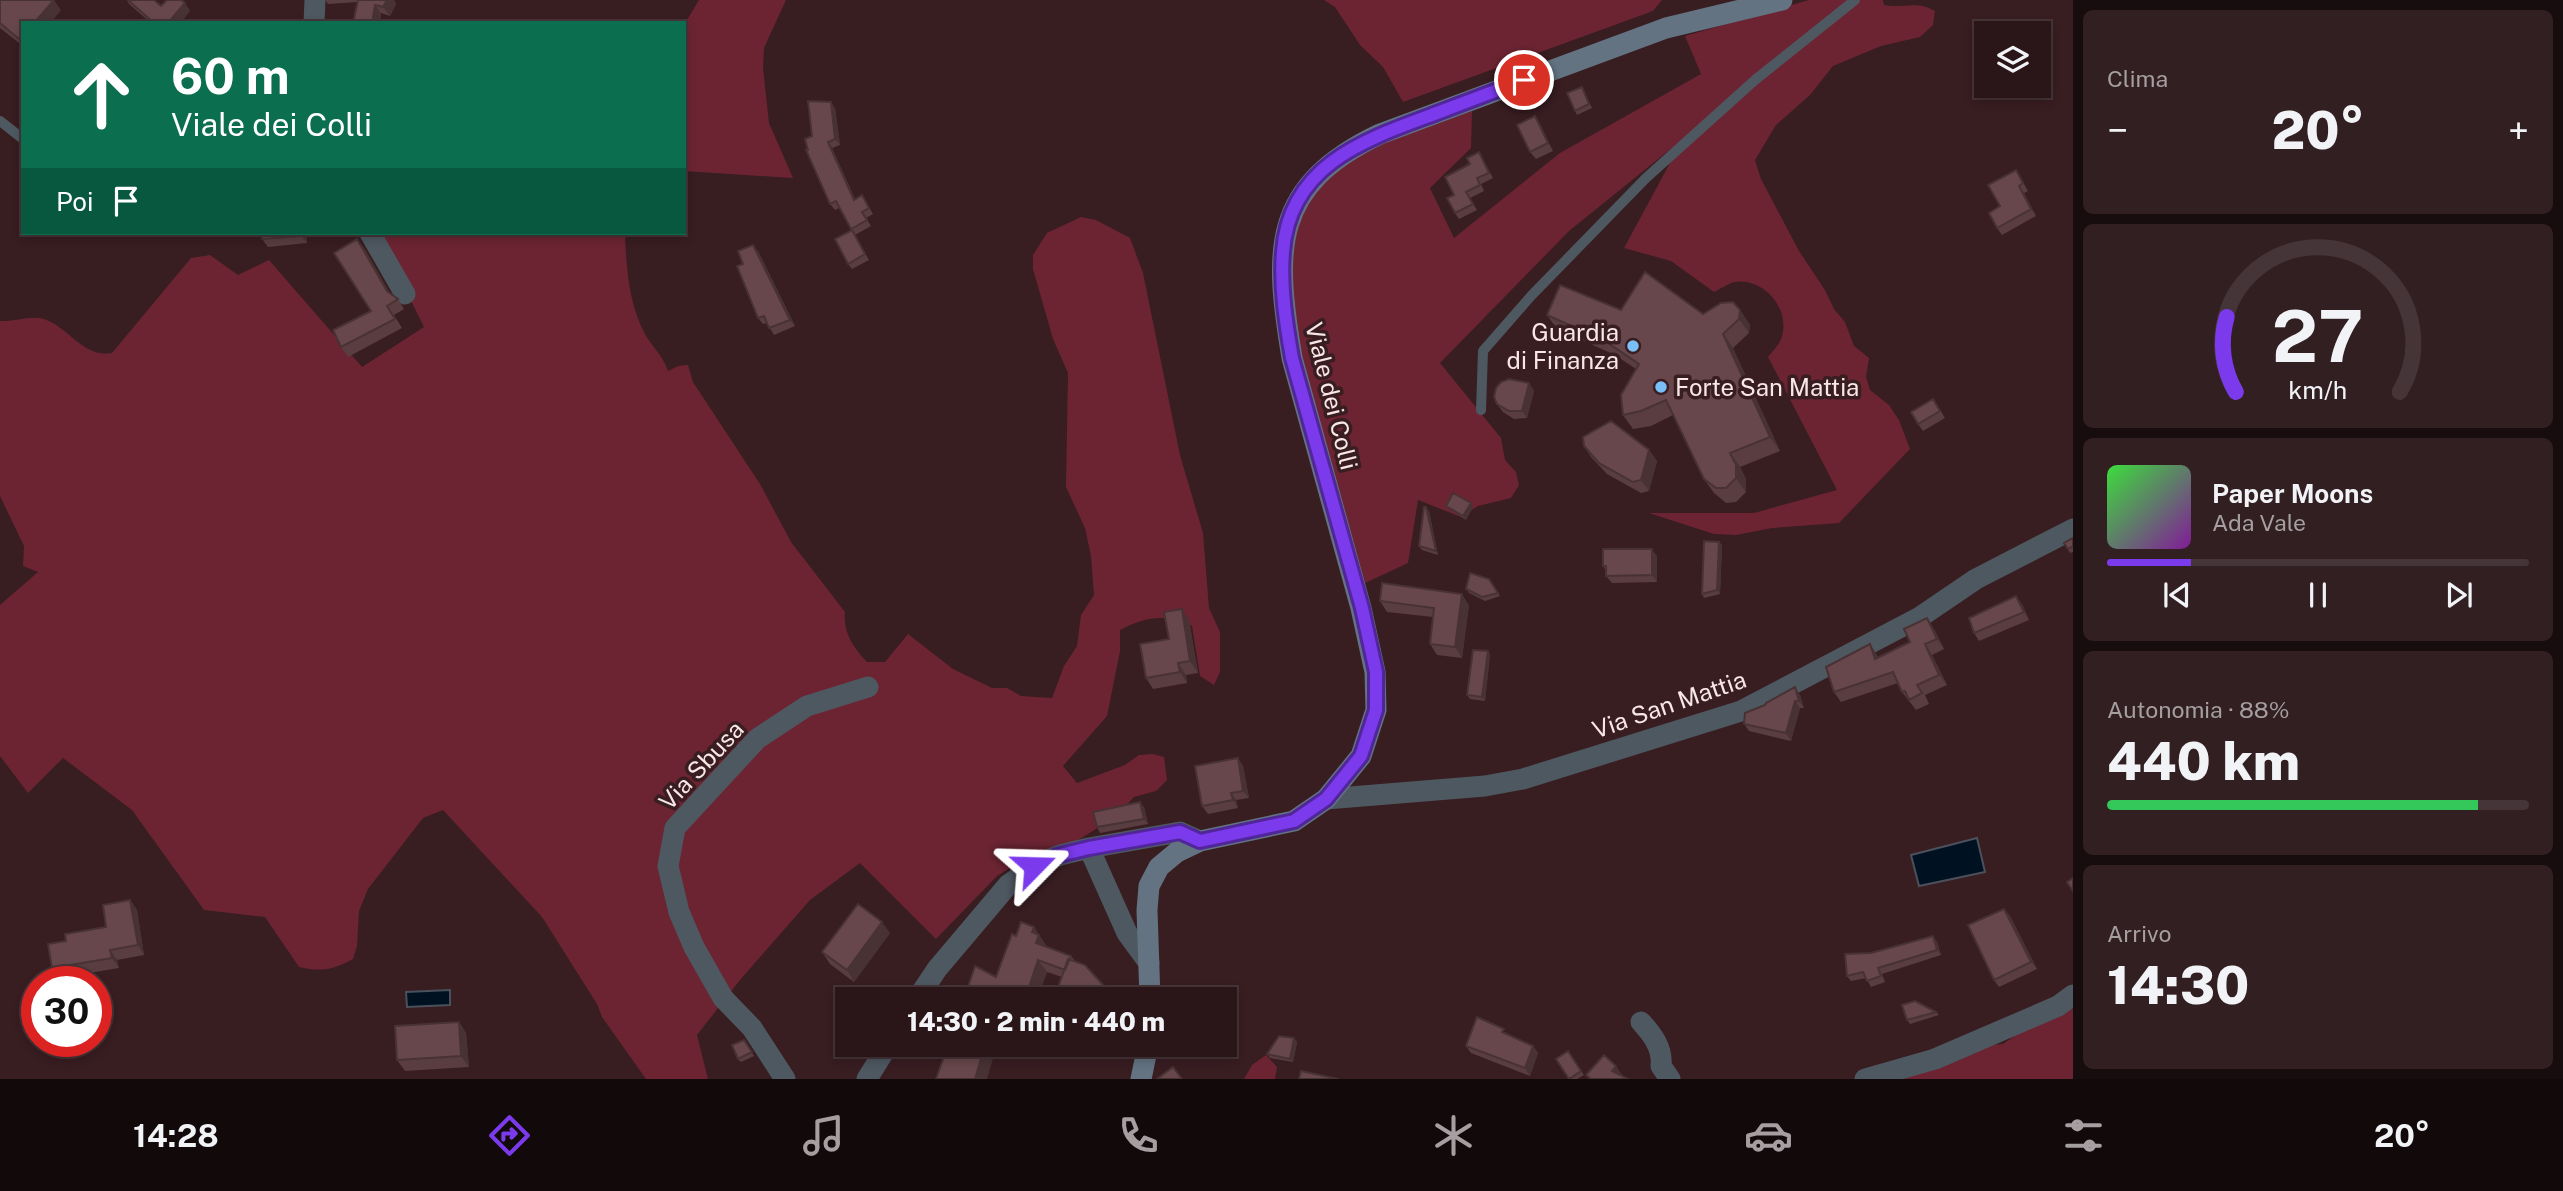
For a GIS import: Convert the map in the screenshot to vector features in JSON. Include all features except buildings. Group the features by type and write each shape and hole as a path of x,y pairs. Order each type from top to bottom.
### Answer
{"street":[{"path":"314,21 315,0"},
{"name":"Viale dei Colli","path":"1150,987 1147,910 1149,886 1159,867 1177,852 1200,841 1294,821 1326,799 1361,756 1376,710 1376,672 1362,608 1292,358 1286,319 1283,252 1288,222 1299,198 1313,178 1332,161 1380,134 1665,28 1782,0"},
{"path":"371,235 405,294"},
{"name":"Via San Mattia","path":"1326,799 1485,786 1523,779 1710,723 1741,711 1920,617 1976,579 2073,529"},
{"name":"Via Sbusa","path":"785,1079 752,1028 723,998 694,947 679,912 668,866 675,828 757,739 807,706 868,687"},
{"path":"925,987 937,969 1008,886 1034,866 1060,855 1089,848 1180,832 1200,841"},
{"path":"1089,848 1126,933 1149,963"},
{"path":"1865,1079 1935,1059 2058,1006 2073,995"},
{"path":"1641,1022 1653,1034 1662,1057 1661,1066 1670,1079"},
{"path":"867,1079 881,1057"},
{"path":"1141,1079 1146,1057"}],"lane":[{"path":"1481,410 1483,351 1531,296 1646,178 1755,80 1855,0"},
{"path":"0,121 21,137"}],"shaded area":[{"path":"699,0 786,0 764,48 763,68 769,123 793,178 686,171 687,20"},
{"path":"1324,0 1662,0 1653,11 1403,102 1383,67 1360,45 1335,7"},
{"path":"1809,0 1883,0 1884,5 1916,5 1935,11 1933,25 1920,37 1881,46 1833,66 1810,95 1776,125 1755,160 1761,179 1799,251 1825,290 1834,309 1845,322 1854,346 1869,358 1866,377 1870,390 1889,405 1899,420 1910,449 1839,523 1772,528 1736,535 1714,534 1649,513 1754,513 1837,490 1768,357 1780,341 1783,328 1783,317 1773,298 1765,290 1745,282 1734,282 1714,292 1671,261 1624,248 1683,139 1569,231 1440,363 1501,438 1505,460 1516,472 1519,485 1511,498 1478,506 1461,517 1418,500 1408,563 1363,584 1293,330 1288,258 1304,205 1342,165 1393,139 1472,111 1471,148 1430,188 1454,238 1560,153 1701,74 1685,36"},
{"path":"1081,217 1096,220 1130,238 1143,273 1180,455 1203,533 1209,608 1220,632 1220,672 1214,685 1200,676 1192,626 1173,619 1155,618 1120,630 1120,651 1107,716 1063,766 1077,783 1125,765 1139,755 1153,754 1164,757 1167,780 1156,791 1134,797 1115,817 1072,844 1023,860 997,876 936,939 860,863 810,900 740,980 697,1035 708,1079 646,1079 602,1017 597,1004 542,917 443,810 423,818 368,889 359,911 357,946 353,959 327,969 307,969 299,967 265,917 204,910 132,810 63,758 28,793 0,756 0,605 38,572 23,566 24,546 0,496 0,321 44,319 93,351 112,353 191,258 210,255 238,275 269,260 362,367 424,327 378,235 629,235 625,238 628,275 635,311 645,334 668,371 688,365 693,382 760,484 791,542 845,612 850,639 867,662 885,662 908,634 953,669 992,688 1007,688 1021,696 1052,698 1064,666 1077,646 1081,615 1094,595 1091,556 1085,528 1066,487 1068,373 1053,339 1033,269 1033,255 1047,233"},
{"path":"2073,1005 2073,1079 1894,1079 1990,1045 2003,1044 2033,1023"},
{"path":"1266,1055 1277,1067 1275,1079 1244,1079 1252,1065"}],"water":[{"path":"1977,838 1985,872 1919,886 1911,855"},
{"path":"450,990 450,1005 407,1007 406,992"}],"place":[{"name":"Guardia di Finanza","path":"1633,346"},
{"name":"Forte San Mattia","path":"1661,387"}],"route":[{"path":"1034,866 1060,855 1089,848 1180,832 1200,841 1294,821 1326,799 1361,756 1376,710 1376,672 1362,608 1292,358 1286,319 1283,252 1288,222 1299,198 1313,178 1351,148 1380,134 1524,80"}]}
